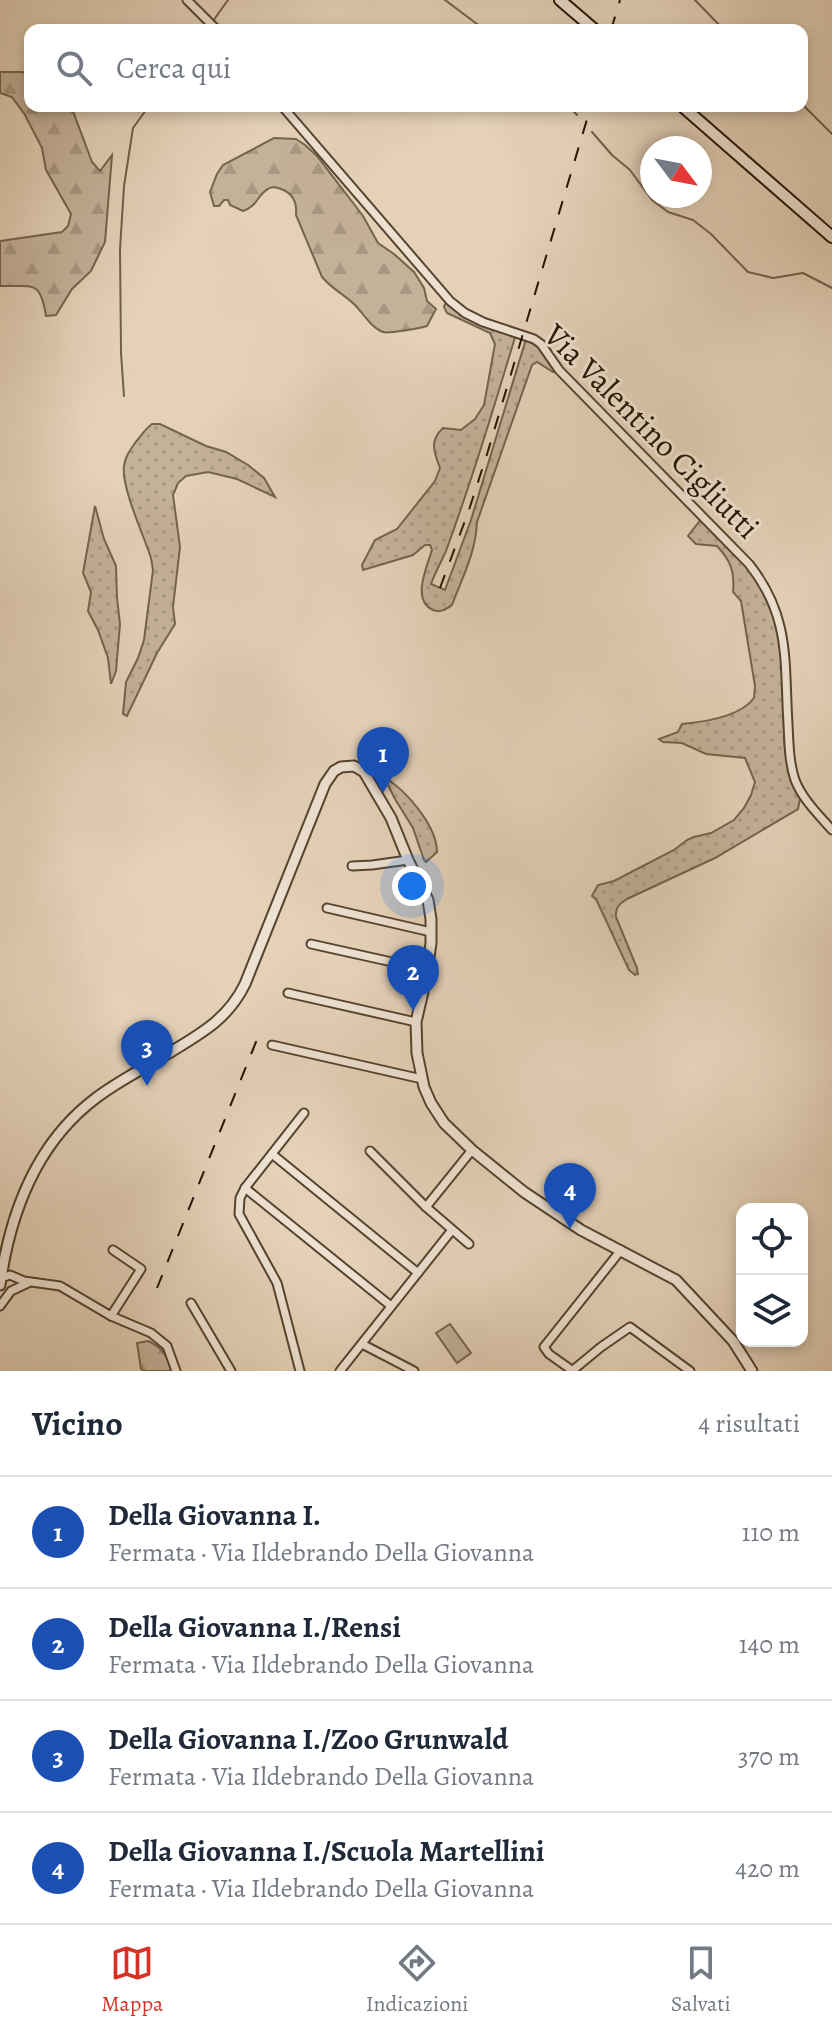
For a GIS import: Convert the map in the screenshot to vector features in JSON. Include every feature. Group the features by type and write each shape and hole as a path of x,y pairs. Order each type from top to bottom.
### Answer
{"main road":[{"path":"560,0 588,24"},
{"path":"689,112 832,237"}],"street":[{"path":"187,0 211,24"},
{"name":"Via Valentino Cigliutti","path":"287,112 450,301 483,322 527,336 541,344 559,370 761,578 782,628 794,776 808,802 832,830"},
{"path":"11,1291 0,1285 17,1209 27,1183 46,1150 66,1125 96,1098 223,1017 245,984 325,784 334,771 350,766 364,772 391,818 428,900 431,932 428,970 416,1022 417,1053 431,1103 444,1123 524,1192 581,1230 676,1280 733,1341 752,1371"},
{"path":"352,866 408,860"},
{"path":"327,908 431,932"},
{"path":"311,944 428,970"},
{"path":"288,993 416,1022"},
{"path":"272,1045 422,1079"},
{"path":"300,1371 277,1283 239,1214 240,1198 245,1188 304,1113"},
{"path":"426,1207 472,1150"},
{"path":"370,1151 426,1207 469,1244"},
{"path":"272,1154 418,1273"},
{"path":"245,1188 391,1306"},
{"path":"340,1371 452,1230"},
{"path":"111,1316 141,1269 113,1250"},
{"path":"621,1250 544,1347 573,1371 630,1327 690,1371"},
{"path":"4,1262 12,1276"},
{"path":"1,1278 12,1276 62,1287 111,1316 148,1332 168,1348 176,1371"},
{"path":"0,1306 11,1291 30,1282"},
{"path":"191,1303 229,1371"},
{"path":"362,1344 414,1371"}],"green space":[{"path":"0,72 24,73 24,112 73,112 92,162 100,171 112,155 105,242 91,271 72,289 56,315 46,316 41,296 34,288 0,286 0,241 62,232 68,226 71,214 46,170 42,148 25,115 12,97 0,93"},
{"path":"274,138 296,139 317,156 363,216 378,243 414,272 424,288 427,301 436,309 427,326 383,332 326,281 289,193 276,187 270,188 243,211 230,205 228,200 214,206 210,192 223,165"},
{"path":"446,302 479,323 516,334 465,497 431,584 445,590 471,520 526,339 540,348 555,371 537,362 532,365 477,522 464,575 452,605 438,611 426,605 422,591 432,550 430,545 425,545 413,555 363,570 362,565 375,540 397,529 435,481 440,468 434,447 439,433 443,428 461,430 475,419 484,405 495,344 490,333 447,313 444,307"},
{"path":"152,424 160,424 226,452 248,465 264,478 275,497 237,479 208,472 186,476 178,483 173,495 180,547 173,607 175,624 157,653 127,716 123,714 126,682 144,640 153,570 129,499 124,466 131,448"},
{"path":"95,506 104,539 116,566 120,624 116,671 111,684 108,658 88,611 91,592 83,573"},
{"path":"702,518 753,575 776,616 784,661 786,755 800,799 798,809 715,858 620,905 616,917 637,968 638,974 635,975 629,970 592,896 598,885 614,881 687,840 711,833 734,820 744,808 755,782 745,758 706,754 682,743 659,739 678,732 682,724 731,714 754,698 755,686 741,601 733,592 731,567 717,546 696,544 688,536"},
{"path":"384,777 410,800 432,831 437,852 426,862 413,828"},
{"path":"450,1324 471,1353 457,1363 436,1333"},
{"path":"148,1341 164,1353 173,1371 141,1369 137,1343"}],"waterway":[{"path":"213,21 228,0"},
{"path":"445,0 477,24"},
{"path":"695,0 718,24"},
{"path":"808,110 832,134"},
{"path":"124,396 120,249 124,186 133,128 145,112"},
{"path":"574,112 577,115"},
{"path":"592,132 630,170 652,200 668,212 693,220 748,272 773,278 803,273 832,288"}],"railway":[{"path":"613,24 620,0"},
{"path":"440,588 488,451 589,112"},
{"path":"157,1288 258,1037"}],"place":[{"name":"Della Giovanna I.","path":"383,793"},
{"name":"Della Giovanna I./Rensi","path":"413,1011"},
{"name":"Della Giovanna I./Zoo Grunwald","path":"147,1086"},
{"name":"Della Giovanna I./Scuola Martellini","path":"570,1229"}]}
